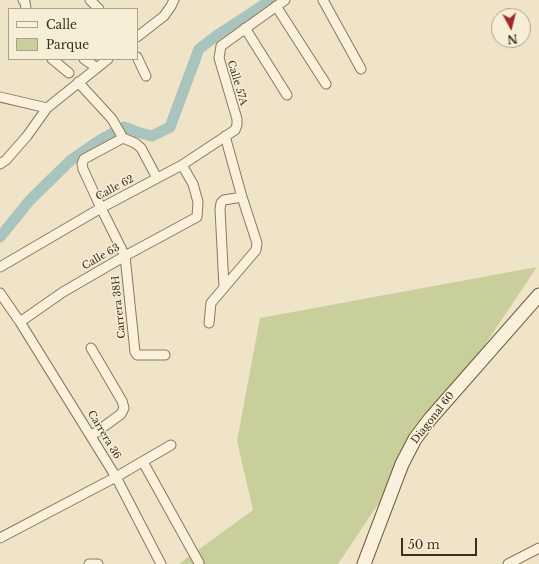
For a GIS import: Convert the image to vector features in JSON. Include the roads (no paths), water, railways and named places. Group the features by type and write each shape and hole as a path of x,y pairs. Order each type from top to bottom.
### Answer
{"main road":[{"name":"Diagonal 60","path":"364,564 402,464 415,440 430,419 539,295"}],"street":[{"path":"90,0 98,8"},
{"path":"138,36 164,16 174,0"},
{"path":"285,0 245,28 287,95"},
{"path":"323,0 361,69"},
{"path":"276,6 326,84"},
{"name":"Calle 57A","path":"237,125 237,119 219,58 221,46 245,28"},
{"path":"53,60 69,73"},
{"path":"85,60 97,68"},
{"path":"0,164 6,160 27,136 47,108 107,60"},
{"path":"138,60 146,76"},
{"path":"78,82 112,119 122,135 141,148 157,178"},
{"path":"0,97 47,108"},
{"name":"Calle 62","path":"0,267 100,208 182,165 235,130 237,125"},
{"name":"Carrera 38H","path":"122,135 84,159 82,164 100,208 125,256 134,348 137,355 165,355"},
{"path":"209,323 212,303 256,250 257,243 242,197 226,136"},
{"name":"Calle 63","path":"20,322 63,292 197,217 198,202 193,184 182,165"},
{"path":"224,287 220,209 221,203 224,200 242,197"},
{"name":"Carrera 36","path":"0,293 92,436 116,477 161,564"},
{"path":"92,348 122,401 124,408 121,414 92,436"},
{"path":"0,538 116,477 171,445"},
{"path":"143,462 199,563"},
{"path":"508,564 539,548"},
{"path":"89,564 98,564"}],"waterway":[{"path":"0,237 30,200 71,160 100,140 124,127 152,136 170,127 199,49 271,0"}]}
